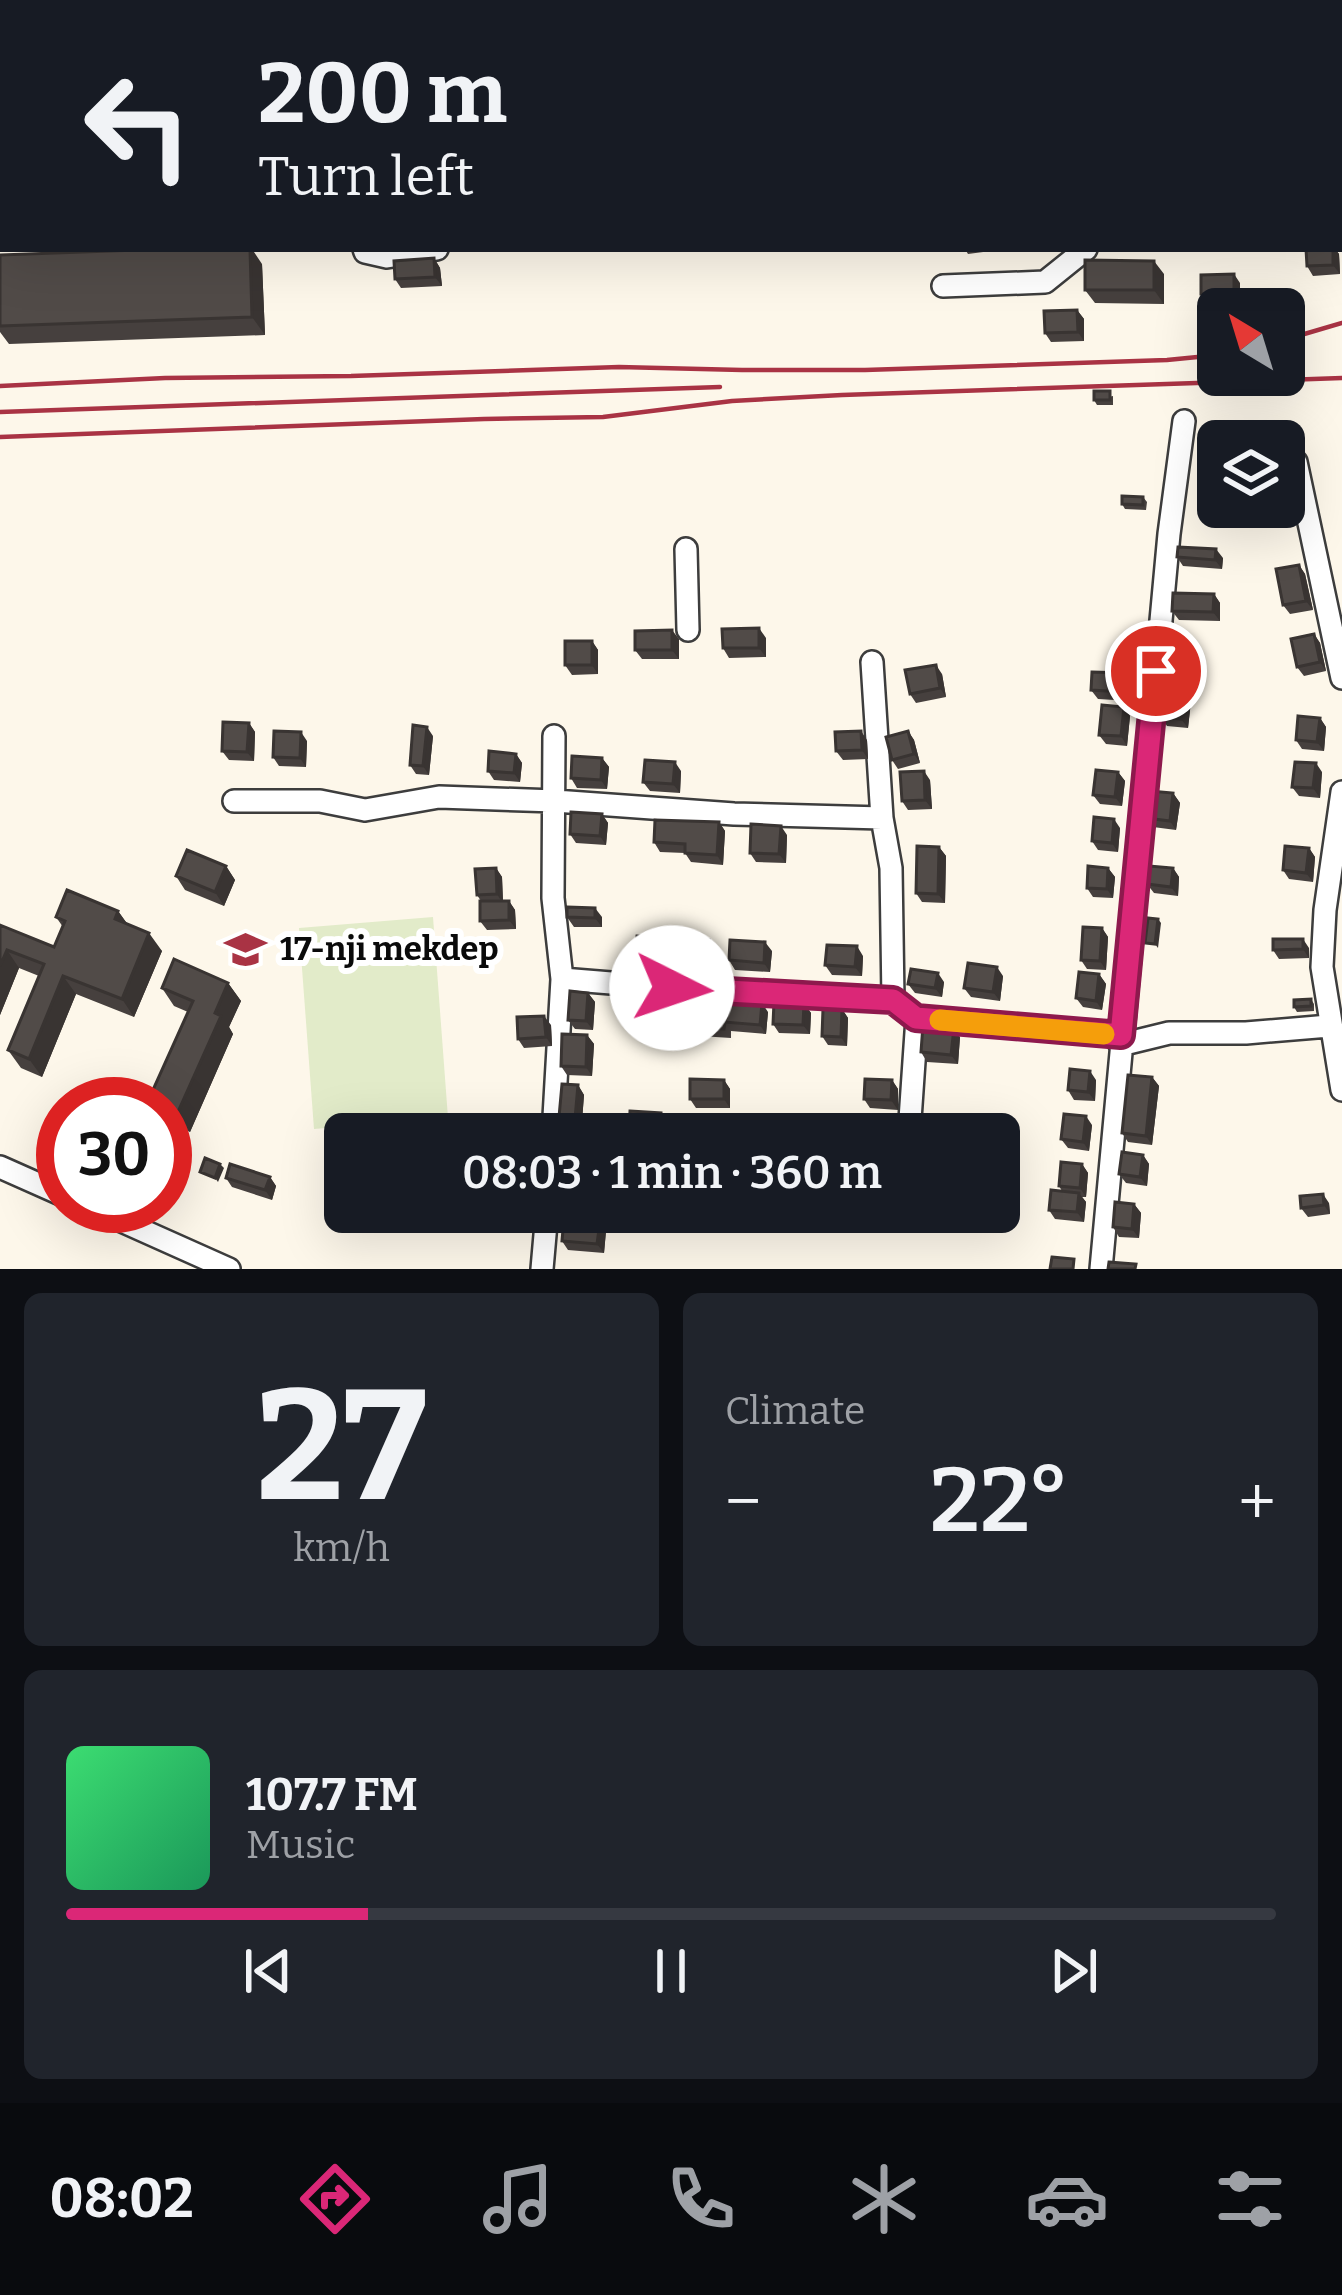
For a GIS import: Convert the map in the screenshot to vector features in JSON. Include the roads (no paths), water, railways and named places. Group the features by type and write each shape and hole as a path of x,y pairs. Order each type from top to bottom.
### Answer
{"street":[{"path":"365,252 387,257 418,252"},
{"path":"944,286 1045,281 1082,252"},
{"path":"1101,1269 1168,534 1184,421"},
{"path":"1305,504 1342,678"},
{"path":"686,549 688,630"},
{"path":"872,662 882,818 891,868 893,1000"},
{"path":"554,736 553,898 562,979 554,1113"},
{"path":"1342,793 1324,910 1332,964 1329,1026 1342,1090"},
{"path":"234,801 320,801 364,810 439,797 882,818"},
{"path":"562,979 893,1000 916,1018 1121,1040 1329,1026"},
{"path":"910,1113 916,1018"},
{"path":"0,1167 36,1183"},
{"path":"148,1233 229,1269"},
{"path":"542,1269 545,1233"}],"railway":[{"path":"1305,334 1342,323"},
{"path":"0,386 619,367 865,370 1197,357"},
{"path":"0,437 603,417 732,401 842,395 1342,378"},
{"path":"0,412 720,387"}],"place":[{"name":"17-nji mekdep","path":"246,949"}]}
